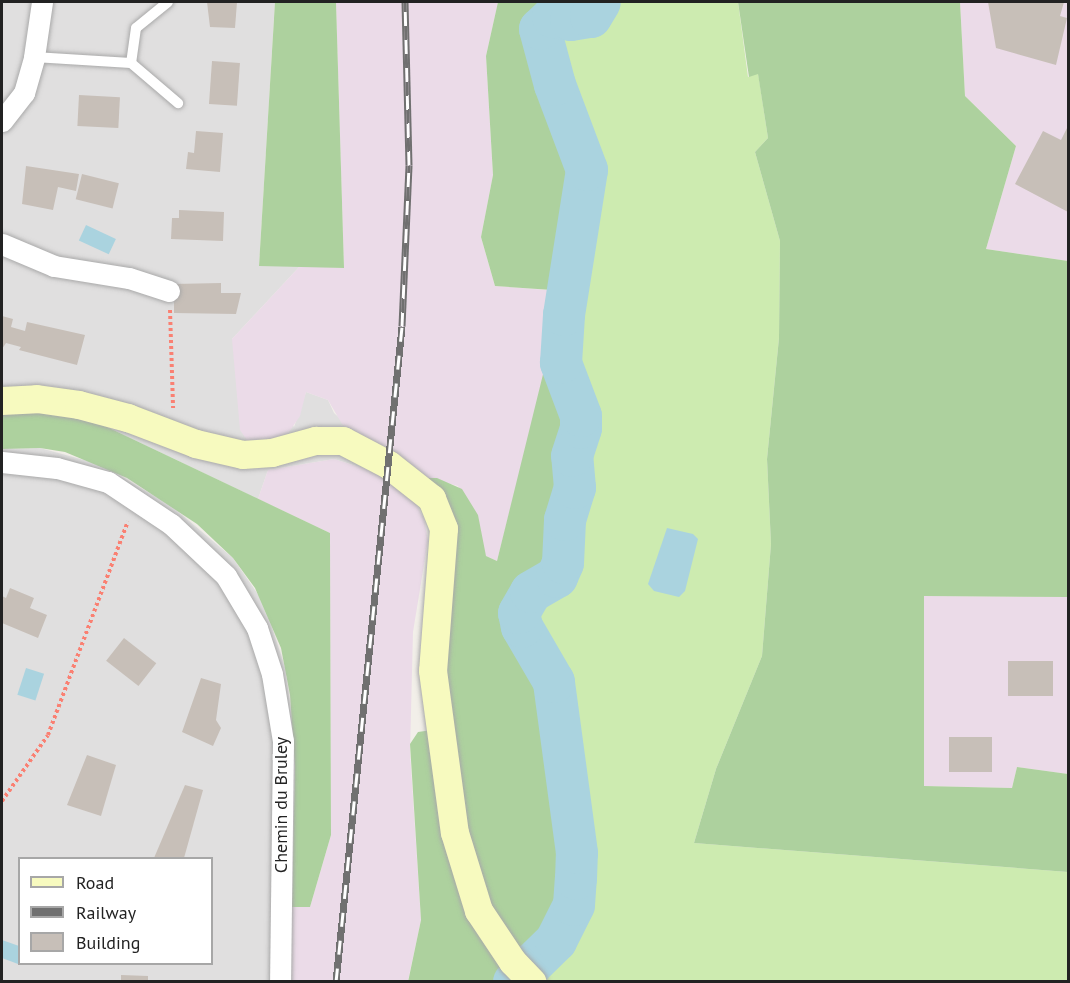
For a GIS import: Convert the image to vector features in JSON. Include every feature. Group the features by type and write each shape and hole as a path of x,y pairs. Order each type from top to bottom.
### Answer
{"street":[{"path":"2,121 24,93 34,57 42,2"},
{"path":"2,244 54,266 129,278 169,291"},
{"path":"2,401 37,399 79,405 174,436 243,455 272,453 316,441 344,441 389,465 422,489 437,507 445,546 434,679 455,833 479,911 523,972"},
{"name":"Chemin du Bruley","path":"2,462 57,468 108,482 171,524 226,576 257,628 272,674 283,741 280,981"}],"lane":[{"path":"131,63 136,28 168,2"},
{"path":"34,57 131,63 178,103"}],"path":[{"path":"169,291 174,436"},
{"path":"2,801 48,735 135,500"}],"shaded area":[{"path":"2,2 275,2 259,265 301,265 232,339 294,427 306,392 328,400 334,413 377,452 363,468 334,459 268,470 258,499 105,426 2,413"},
{"path":"336,2 498,2 486,56 493,175 481,237 495,286 562,291 555,334 497,561 486,556 458,486 429,478 413,498 424,519 428,540 413,632 410,752 421,920 408,981 291,981 292,907 310,907 331,835 330,533 258,499 268,470 334,459 363,468 377,452 342,424 328,400 306,392 300,416 287,435 253,449 240,430 232,339 301,265 344,268"},
{"path":"960,2 1068,2 1068,261 986,249 1016,146 965,96"},
{"path":"40,448 99,464 169,504 233,558 264,603 285,667 295,740 291,981 2,981 2,449"},
{"path":"924,596 1068,597 1068,774 1017,767 1012,788 924,786"}],"green space":[{"path":"275,2 336,2 344,268 259,266"},
{"path":"498,2 600,2 591,17 571,20 553,17 540,29 555,85 587,170 567,291 495,286 481,237 493,175 486,56"},
{"path":"600,2 738,2 748,77 758,73 768,138 755,152 780,241 779,338 767,459 771,544 762,656 716,769 694,843 1068,872 1068,981 548,981 536,966 538,959 556,941 574,905 577,853 554,682 522,627 519,613 531,592 557,577 563,563 565,520 575,488 572,456 578,442 581,416 561,363 563,323 587,170 555,85 540,29 553,17 581,20"},
{"path":"738,2 960,2 965,96 1016,146 986,249 1068,261 1068,597 924,596 924,786 1012,788 1017,767 1068,774 1068,872 694,843 716,769 762,656 771,544 767,459 779,338 780,241 755,152 768,138 758,74 749,77"},
{"path":"564,315 561,363 581,416 578,442 572,456 575,488 565,520 563,563 557,577 531,592 519,613 522,627 554,682 559,705 577,853 574,905 556,941 522,981 408,982 421,920 410,744 418,732 439,729 443,574 422,489 428,478 437,478 462,489 478,515 486,556 497,561 549,350"},
{"path":"39,409 105,426 330,533 331,835 310,907 292,907 295,766 290,695 281,648 255,588 233,558 197,524 127,478 65,452 40,448 2,449 2,413"}],"water":[{"path":"86,225 116,239 109,254 79,240"},
{"path":"667,528 693,534 698,539 685,591 679,597 654,591 648,584"},
{"path":"26,668 44,674 35,701 17,695"},
{"path":"585,887 589,894 586,913 575,926 559,913 559,907 567,894"},
{"path":"2,940 18,946 18,964 2,958"}],"building":[{"path":"207,2 237,2 235,28 210,27"},
{"path":"988,2 1064,2 1060,16 1067,18 1056,65 996,48"},
{"path":"212,61 240,63 237,106 209,104"},
{"path":"79,95 120,97 118,128 77,126"},
{"path":"1068,126 1068,212 1015,184 1043,131 1061,140"},
{"path":"196,131 223,133 220,172 186,169 188,152 194,153"},
{"path":"26,166 79,174 76,191 58,187 53,210 22,204"},
{"path":"82,174 119,183 113,208 76,199"},
{"path":"179,210 224,212 223,241 171,239 172,218 179,218"},
{"path":"221,283 221,293 241,293 236,314 174,313 174,284"},
{"path":"2,316 13,319 11,327 25,331 27,322 85,335 77,365 19,350 21,347 6,343 2,349"},
{"path":"10,588 34,598 30,608 47,615 38,638 2,623 2,596 6,598"},
{"path":"124,638 156,663 138,686 106,661"},
{"path":"1008,661 1053,661 1053,696 1008,696"},
{"path":"201,678 221,684 216,720 221,728 213,746 182,732"},
{"path":"949,737 992,737 992,772 949,772"},
{"path":"87,755 116,765 101,816 67,805"},
{"path":"185,785 203,790 184,857 154,857"},
{"path":"121,975 148,976 148,982 121,982"}],"waterway":[{"path":"514,982 556,941 574,905 577,853 554,682 522,627 519,613 531,592 557,577 563,563 565,520 575,488 572,456 581,428 581,416 561,363 564,315 587,170 555,85 540,29 553,17 571,20 591,17 600,2"}],"railway":[{"path":"336,982 402,326 409,165 405,2"}]}
